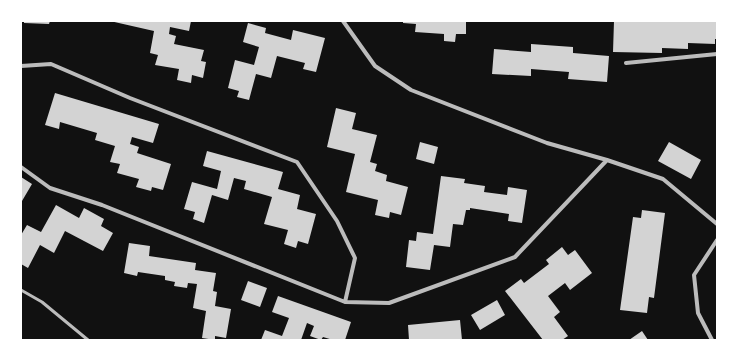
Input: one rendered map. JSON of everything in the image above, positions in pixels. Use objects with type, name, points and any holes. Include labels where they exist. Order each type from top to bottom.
[{"type":"street","points":[[343,21],[375,66],[411,90],[547,143],[607,160],[663,179],[717,224]]},
{"type":"street","points":[[626,63],[717,54]]},
{"type":"street","points":[[21,66],[52,64],[130,98],[296,162],[336,221],[354,258],[345,302]]},
{"type":"street","points":[[21,167],[50,188],[102,205],[345,302],[389,303],[515,257],[607,160]]},
{"type":"street","points":[[712,340],[698,312],[694,275],[717,240]]},
{"type":"lane","points":[[21,290],[42,302],[88,340]]},
{"type":"building","points":[[24,21],[50,21],[49,24],[24,23]]},
{"type":"building","points":[[110,21],[191,21],[189,31],[170,27],[169,34],[176,36],[174,44],[204,50],[201,61],[206,62],[203,78],[192,75],[191,83],[177,80],[179,69],[155,65],[158,55],[150,53],[154,31]]},
{"type":"building","points":[[403,21],[466,21],[466,34],[456,34],[455,42],[444,41],[444,34],[415,32],[416,24],[403,23]]},
{"type":"building","points":[[614,21],[717,21],[717,39],[715,39],[715,44],[688,43],[688,49],[662,48],[662,53],[613,52]]},
{"type":"building","points":[[248,23],[266,28],[265,33],[291,40],[293,30],[325,38],[316,72],[303,69],[305,63],[277,56],[271,78],[256,74],[249,100],[237,97],[239,91],[228,88],[235,60],[254,65],[259,47],[243,42]]},
{"type":"building","points":[[531,44],[573,47],[573,53],[609,56],[607,82],[568,79],[569,72],[531,69],[531,76],[492,74],[494,49],[531,52]]},
{"type":"building","points":[[55,93],[159,124],[153,143],[132,137],[130,144],[139,147],[137,153],[171,164],[163,190],[152,187],[151,191],[136,187],[139,179],[117,173],[120,164],[110,162],[115,146],[95,140],[97,133],[60,122],[59,129],[45,125]]},
{"type":"building","points":[[336,108],[356,113],[352,129],[377,135],[370,162],[377,164],[375,171],[387,175],[386,181],[408,187],[401,215],[390,212],[389,218],[375,215],[378,200],[346,192],[355,154],[327,147]]},
{"type":"building","points":[[420,142],[438,147],[434,164],[416,159]]},
{"type":"building","points":[[669,142],[701,160],[691,179],[658,161]]},
{"type":"building","points":[[207,151],[283,172],[278,189],[300,195],[297,209],[316,214],[308,244],[298,241],[296,248],[284,244],[288,230],[264,224],[272,197],[244,189],[246,181],[234,178],[228,200],[212,195],[204,223],[193,219],[195,212],[184,209],[192,182],[217,189],[221,171],[203,166]]},
{"type":"building","points":[[441,176],[465,179],[464,183],[485,186],[484,192],[507,195],[508,187],[527,190],[522,223],[508,221],[509,214],[470,208],[470,210],[466,210],[463,225],[453,224],[450,247],[434,245],[430,270],[406,267],[409,240],[416,241],[417,232],[433,234]]},
{"type":"building","points":[[21,177],[32,184],[22,201],[21,200]]},
{"type":"building","points":[[56,205],[79,218],[84,208],[104,219],[101,226],[113,233],[103,251],[65,231],[54,253],[40,245],[28,268],[21,264],[21,235],[27,225],[41,232]]},
{"type":"building","points":[[642,210],[665,213],[654,298],[649,297],[647,313],[620,310],[633,217],[641,218]]},
{"type":"building","points":[[129,243],[150,246],[149,256],[196,263],[195,270],[216,273],[213,291],[217,292],[215,306],[231,309],[226,338],[215,336],[215,340],[202,338],[206,311],[193,308],[197,284],[188,283],[187,288],[174,286],[175,282],[165,280],[165,276],[138,272],[137,276],[124,273]]},
{"type":"building","points":[[562,247],[568,255],[575,250],[592,273],[570,290],[565,283],[548,296],[560,312],[554,317],[568,336],[562,340],[543,340],[505,291],[521,279],[524,283],[549,264],[546,260]]},
{"type":"building","points":[[248,281],[267,288],[260,307],[241,300]]},
{"type":"building","points":[[278,296],[351,322],[345,340],[333,340],[323,337],[321,340],[310,336],[314,326],[307,323],[301,340],[261,340],[265,330],[282,336],[289,318],[272,312]]},
{"type":"building","points":[[497,300],[505,315],[480,330],[471,315]]},
{"type":"building","points":[[460,320],[462,340],[409,340],[408,325]]},
{"type":"building","points":[[642,331],[648,340],[629,340]]}]
